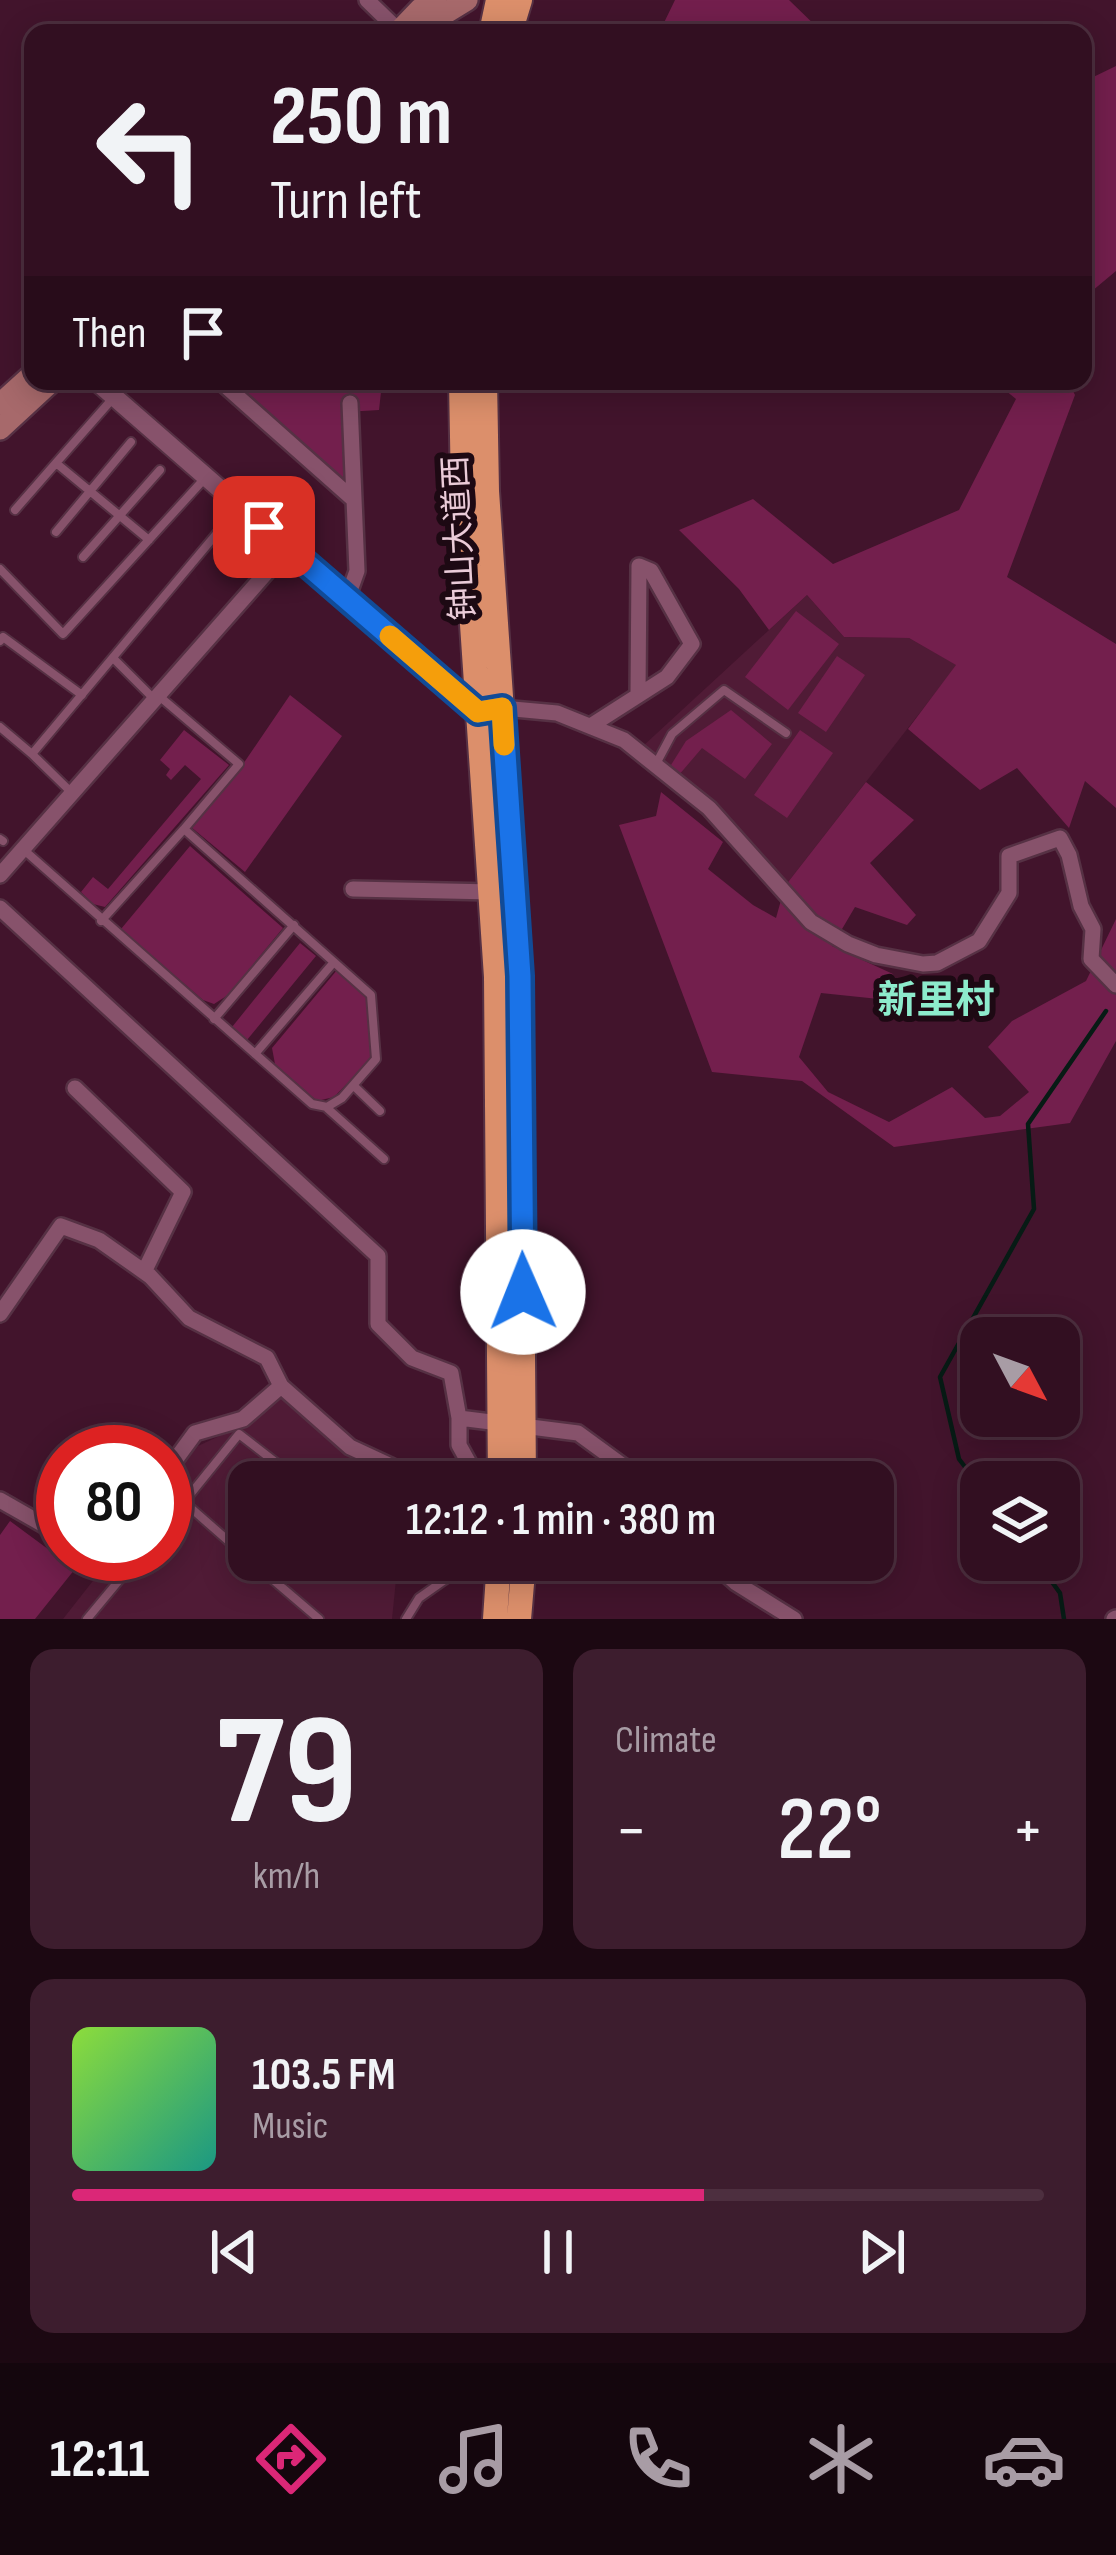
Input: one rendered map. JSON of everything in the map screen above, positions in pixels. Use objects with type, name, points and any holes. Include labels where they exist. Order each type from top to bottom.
[{"type":"highway","name":"钟山大道西","points":[[460,390],[463,492],[490,710]]},
{"type":"highway","name":"钟山大道西","points":[[485,390],[490,710],[502,892],[520,976],[511,1426],[504,1461]]},
{"type":"highway","name":"钟山大道西","points":[[511,1426],[519,1461]]},
{"type":"highway","points":[[495,1619],[507,1581]]},
{"type":"highway","points":[[513,1581],[520,1619]]},
{"type":"main road","points":[[435,24],[467,0]]},
{"type":"main road","points":[[0,404],[24,382]]},
{"type":"main road","points":[[0,429],[42,390]]},
{"type":"street","points":[[367,0],[391,24]]},
{"type":"street","points":[[106,390],[347,599],[490,710],[557,713],[624,740],[709,808],[812,922],[848,944],[923,964],[938,963],[979,941],[991,926],[1009,893],[1009,856],[1060,838],[1069,855],[1072,882],[1093,929],[1091,959],[1116,985]]},
{"type":"street","points":[[230,390],[354,500]]},
{"type":"street","points":[[347,599],[356,571],[350,403]]},
{"type":"street","points":[[0,875],[288,548]]},
{"type":"street","points":[[592,724],[667,677],[692,644],[651,571],[639,566],[638,695]]},
{"type":"street","points":[[353,889],[502,892]]},
{"type":"street","points":[[0,908],[378,1256],[378,1324],[412,1358],[451,1373],[459,1445],[468,1461]]},
{"type":"street","points":[[75,1088],[183,1192],[143,1272]]},
{"type":"street","points":[[0,1314],[62,1226],[99,1240],[143,1272],[189,1318],[267,1358],[281,1386],[350,1447],[380,1461]]},
{"type":"street","points":[[192,1438],[243,1419],[281,1386]]},
{"type":"street","points":[[459,1418],[578,1433],[616,1461]]},
{"type":"street","points":[[0,1500],[36,1521]]},
{"type":"street","points":[[734,1581],[794,1619]]},
{"type":"lane","points":[[15,511],[114,397]]},
{"type":"lane","points":[[56,532],[131,442]]},
{"type":"lane","points":[[56,463],[149,540]]},
{"type":"lane","points":[[83,557],[160,470]]},
{"type":"lane","points":[[0,569],[63,634],[206,477]]},
{"type":"lane","points":[[32,754],[240,506]]},
{"type":"lane","points":[[0,641],[4,637],[82,695]]},
{"type":"lane","points":[[101,922],[239,764],[113,658]]},
{"type":"lane","points":[[656,766],[672,734],[724,690],[786,733]]},
{"type":"lane","points":[[0,727],[72,794]]},
{"type":"lane","points":[[184,829],[371,995],[376,1059],[342,1099],[327,1107]]},
{"type":"lane","points":[[22,849],[312,1104],[327,1107],[384,1159]]},
{"type":"lane","points":[[214,1019],[294,925]]},
{"type":"lane","points":[[255,1054],[334,962]]},
{"type":"lane","points":[[354,1085],[380,1111]]},
{"type":"lane","points":[[192,1492],[239,1435],[273,1461]]},
{"type":"lane","points":[[192,1509],[228,1540]]},
{"type":"lane","points":[[87,1619],[119,1581]]},
{"type":"lane","points":[[275,1581],[320,1619]]},
{"type":"lane","points":[[279,1585],[282,1581]]},
{"type":"lane","points":[[406,1619],[418,1598],[438,1581]]},
{"type":"shaded area","points":[[675,0],[789,0],[814,24],[663,24]]},
{"type":"shaded area","points":[[1116,66],[1116,271],[1092,291],[1092,78]]},
{"type":"shaded area","points":[[240,390],[381,390],[379,410],[345,412],[348,483]]},
{"type":"shaded area","points":[[1005,390],[1072,390],[1075,395],[1007,577],[1116,644],[1116,808],[1085,781],[1069,828],[1017,768],[980,790],[908,729],[956,665],[909,638],[844,637],[807,595],[769,630],[739,589],[679,530],[753,499],[833,564],[959,510],[1016,399]]},
{"type":"shaded area","points":[[807,595],[844,637],[909,638],[957,665],[785,886],[643,746]]},
{"type":"shaded area","points":[[796,611],[839,644],[788,710],[745,677]]},
{"type":"shaded area","points":[[837,656],[865,675],[826,732],[798,713]]},
{"type":"shaded area","points":[[290,695],[342,736],[245,872],[191,827],[241,767]]},
{"type":"shaded area","points":[[731,710],[772,744],[745,779],[702,748],[678,776],[671,765],[686,741]]},
{"type":"shaded area","points":[[184,730],[229,765],[105,907],[93,904],[81,892],[93,877],[108,889],[201,779],[185,765],[171,780],[166,775],[170,769],[160,760]]},
{"type":"shaded area","points":[[800,730],[833,753],[787,818],[754,795]]},
{"type":"shaded area","points":[[866,782],[914,820],[870,863],[916,915],[907,925],[855,907],[832,946],[893,974],[898,1001],[821,993],[799,1057],[828,1092],[889,1122],[952,1087],[985,1118],[1000,1116],[1029,1092],[988,1047],[1012,1021],[1086,981],[1116,919],[1116,1041],[1070,1123],[894,1147],[802,1081],[712,1072],[619,825],[656,816],[661,792],[723,842],[708,869],[776,918],[785,886]]},
{"type":"shaded area","points":[[190,846],[283,928],[228,995],[214,1004],[203,1000],[121,929]]},
{"type":"shaded area","points":[[300,943],[316,956],[247,1040],[232,1027]]},
{"type":"shaded area","points":[[337,970],[368,998],[373,1057],[334,1097],[317,1101],[275,1064],[272,1048]]},
{"type":"shaded area","points":[[280,1393],[347,1453],[363,1461],[228,1461],[228,1581],[396,1581],[392,1619],[63,1619],[93,1581],[192,1581],[192,1454],[198,1446],[243,1425]]},
{"type":"shaded area","points":[[10,1521],[36,1540],[36,1581],[65,1581],[35,1619],[0,1619],[0,1535]]},
{"type":"waterway","points":[[961,1461],[940,1377],[1034,1209],[1028,1124],[1106,1011]]},
{"type":"waterway","points":[[1051,1581],[1060,1593],[1064,1619]]},
{"type":"slow traffic","points":[[390,636],[478,712],[502,708],[504,745]]},
{"type":"district","name":"新里村","points":[[936,999]]},
{"type":"route","points":[[264,527],[478,712],[502,708],[520,976],[523,1292]]}]
